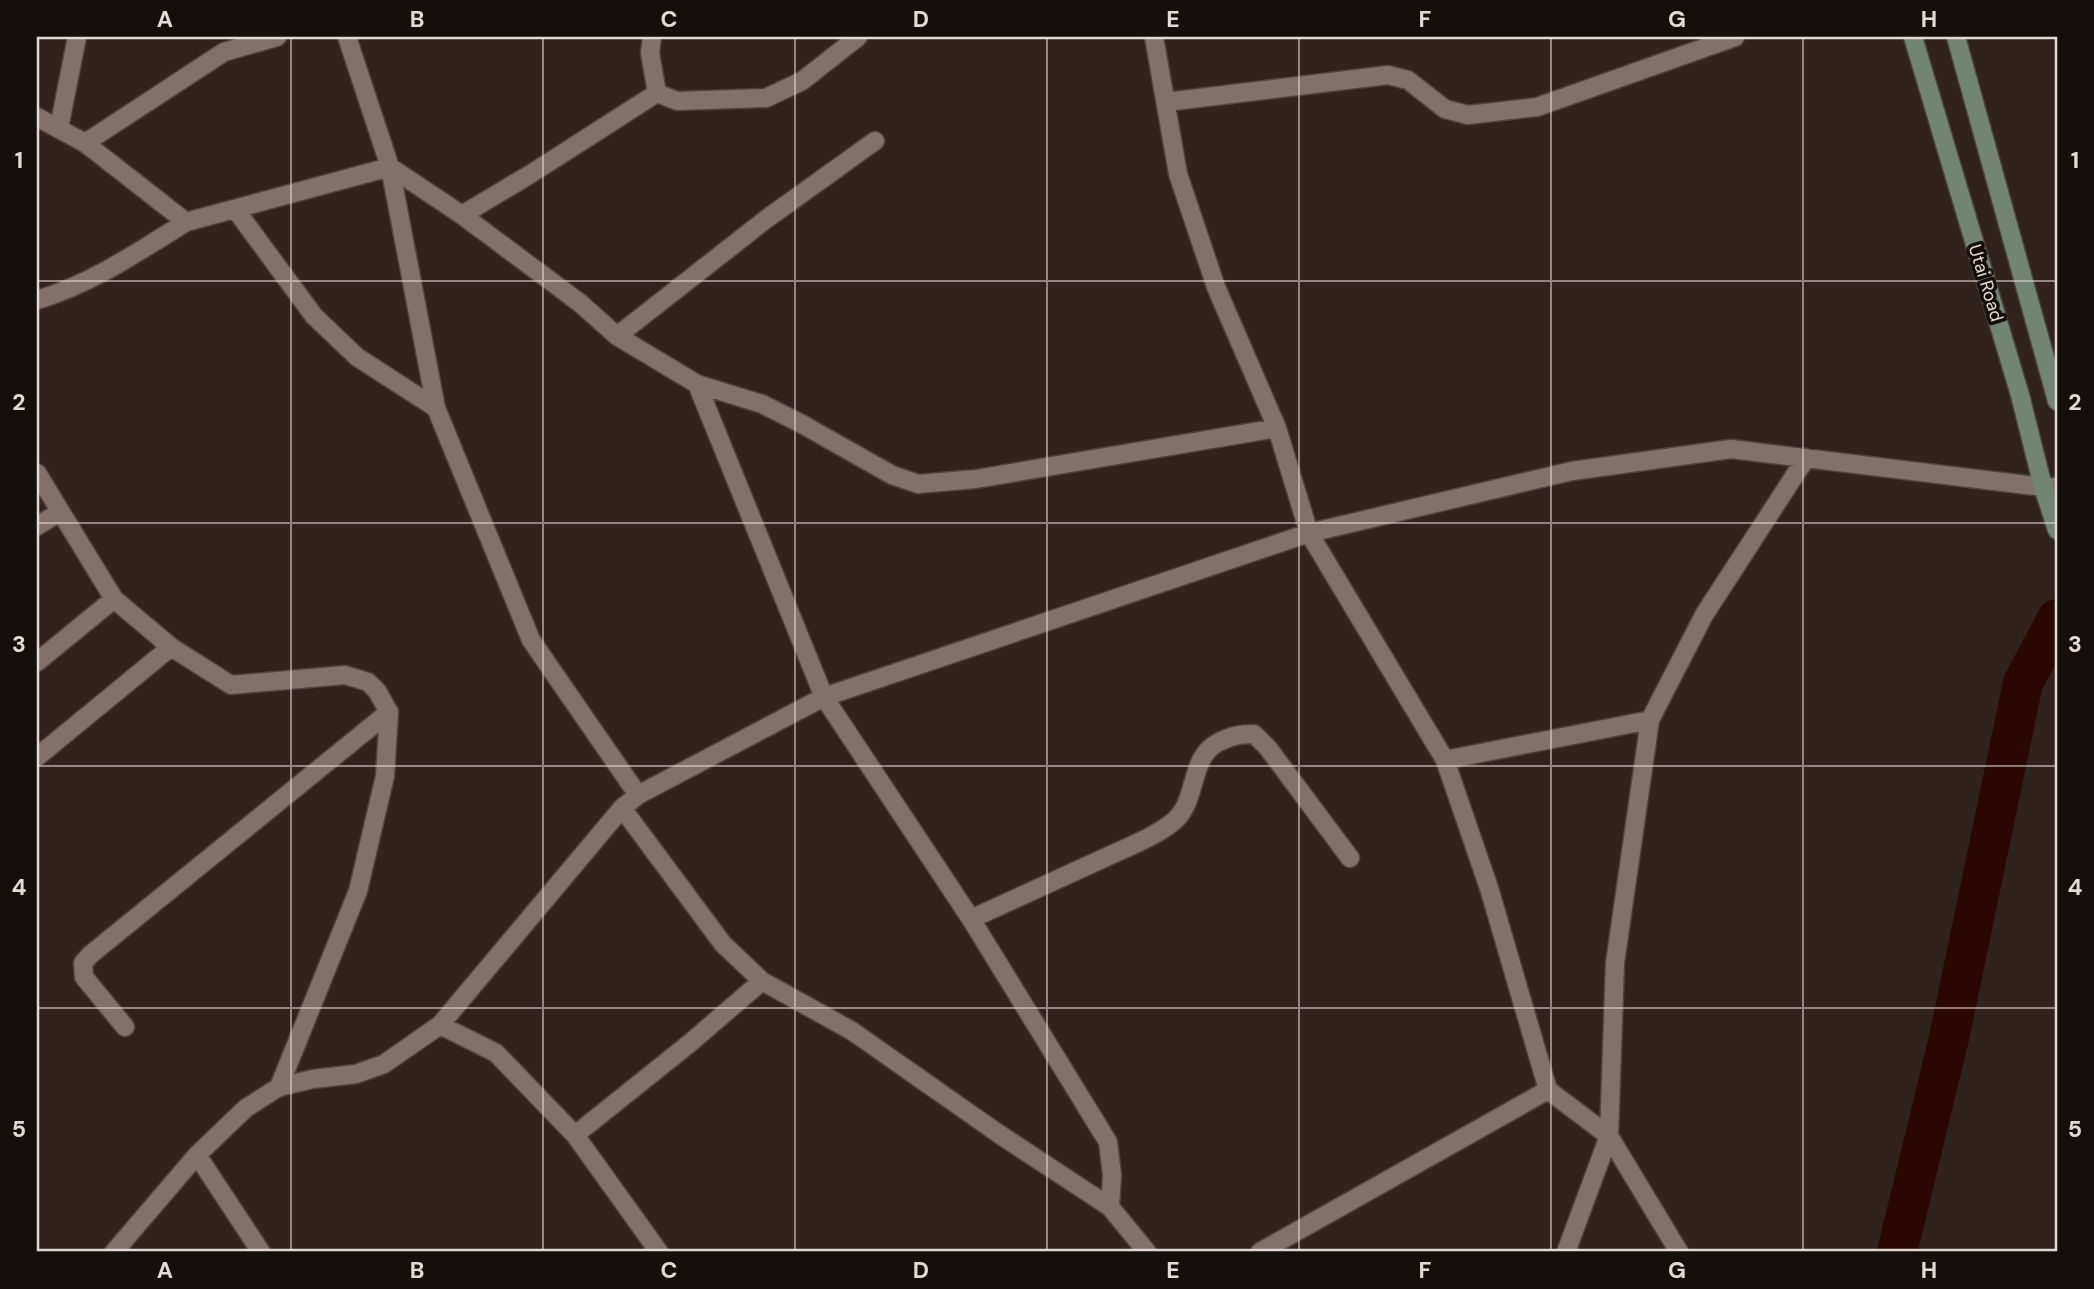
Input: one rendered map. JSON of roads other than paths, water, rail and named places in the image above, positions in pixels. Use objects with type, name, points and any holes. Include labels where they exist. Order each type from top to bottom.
[{"type":"main road","name":"Utai Road","points":[[1913,37],[2050,487],[2057,530]]},
{"type":"main road","name":"Utai Road","points":[[1956,37],[2057,401]]},
{"type":"street","points":[[59,128],[78,37]]},
{"type":"street","points":[[85,143],[224,52],[277,37]]},
{"type":"street","points":[[347,37],[390,167],[436,408],[531,640],[638,795]]},
{"type":"street","points":[[652,37],[650,53],[657,93]]},
{"type":"street","points":[[657,93],[677,101],[766,98],[802,81],[858,37]]},
{"type":"street","points":[[1154,37],[1178,174],[1216,287],[1276,428],[1309,533],[1445,760],[1489,888],[1548,1090],[1609,1136],[1679,1252]]},
{"type":"street","points":[[1166,102],[1388,75],[1408,80],[1445,109],[1468,115],[1537,107],[1735,37]]},
{"type":"street","points":[[462,215],[657,93]]},
{"type":"street","points":[[37,118],[85,143],[186,222]]},
{"type":"street","points":[[617,336],[765,220],[875,141]]},
{"type":"street","points":[[37,300],[58,294],[116,265],[186,222],[390,167],[462,215],[580,303],[617,336],[697,384],[762,404],[892,475],[918,484],[975,479],[1276,428]]},
{"type":"street","points":[[235,209],[314,316],[357,357],[436,408]]},
{"type":"street","points":[[697,384],[824,697],[971,919],[1108,1142],[1112,1175],[1110,1207]]},
{"type":"street","points":[[114,1252],[197,1155],[246,1108],[279,1087],[313,1079],[356,1074],[384,1064],[440,1025],[622,808],[638,795],[824,697],[1309,533],[1572,471],[1731,449],[2050,487]]},
{"type":"street","points":[[1566,1252],[1609,1136],[1615,963],[1650,720],[1704,615],[1806,458]]},
{"type":"street","points":[[37,473],[114,599],[171,647],[231,685],[345,675],[368,682],[377,691],[389,712],[385,776],[358,891],[279,1087]]},
{"type":"street","points":[[37,527],[60,512]]},
{"type":"street","points":[[37,662],[114,599]]},
{"type":"street","points":[[37,757],[171,647]]},
{"type":"street","points":[[125,1027],[84,976],[83,963],[389,712]]},
{"type":"street","points":[[1445,760],[1650,720]]},
{"type":"street","points":[[971,919],[1108,856],[1175,821],[1188,803],[1200,760],[1207,748],[1236,733],[1254,734],[1268,748],[1350,858]]},
{"type":"street","points":[[622,808],[723,944],[762,981],[852,1031],[999,1134],[1110,1207],[1147,1252]]},
{"type":"street","points":[[575,1135],[762,981]]},
{"type":"street","points":[[440,1025],[496,1053],[575,1135],[659,1252]]},
{"type":"street","points":[[1260,1252],[1548,1090]]},
{"type":"street","points":[[197,1155],[261,1252]]},
{"type":"waterway","points":[[1897,1252],[1949,1038],[2023,683],[2057,619]]}]
